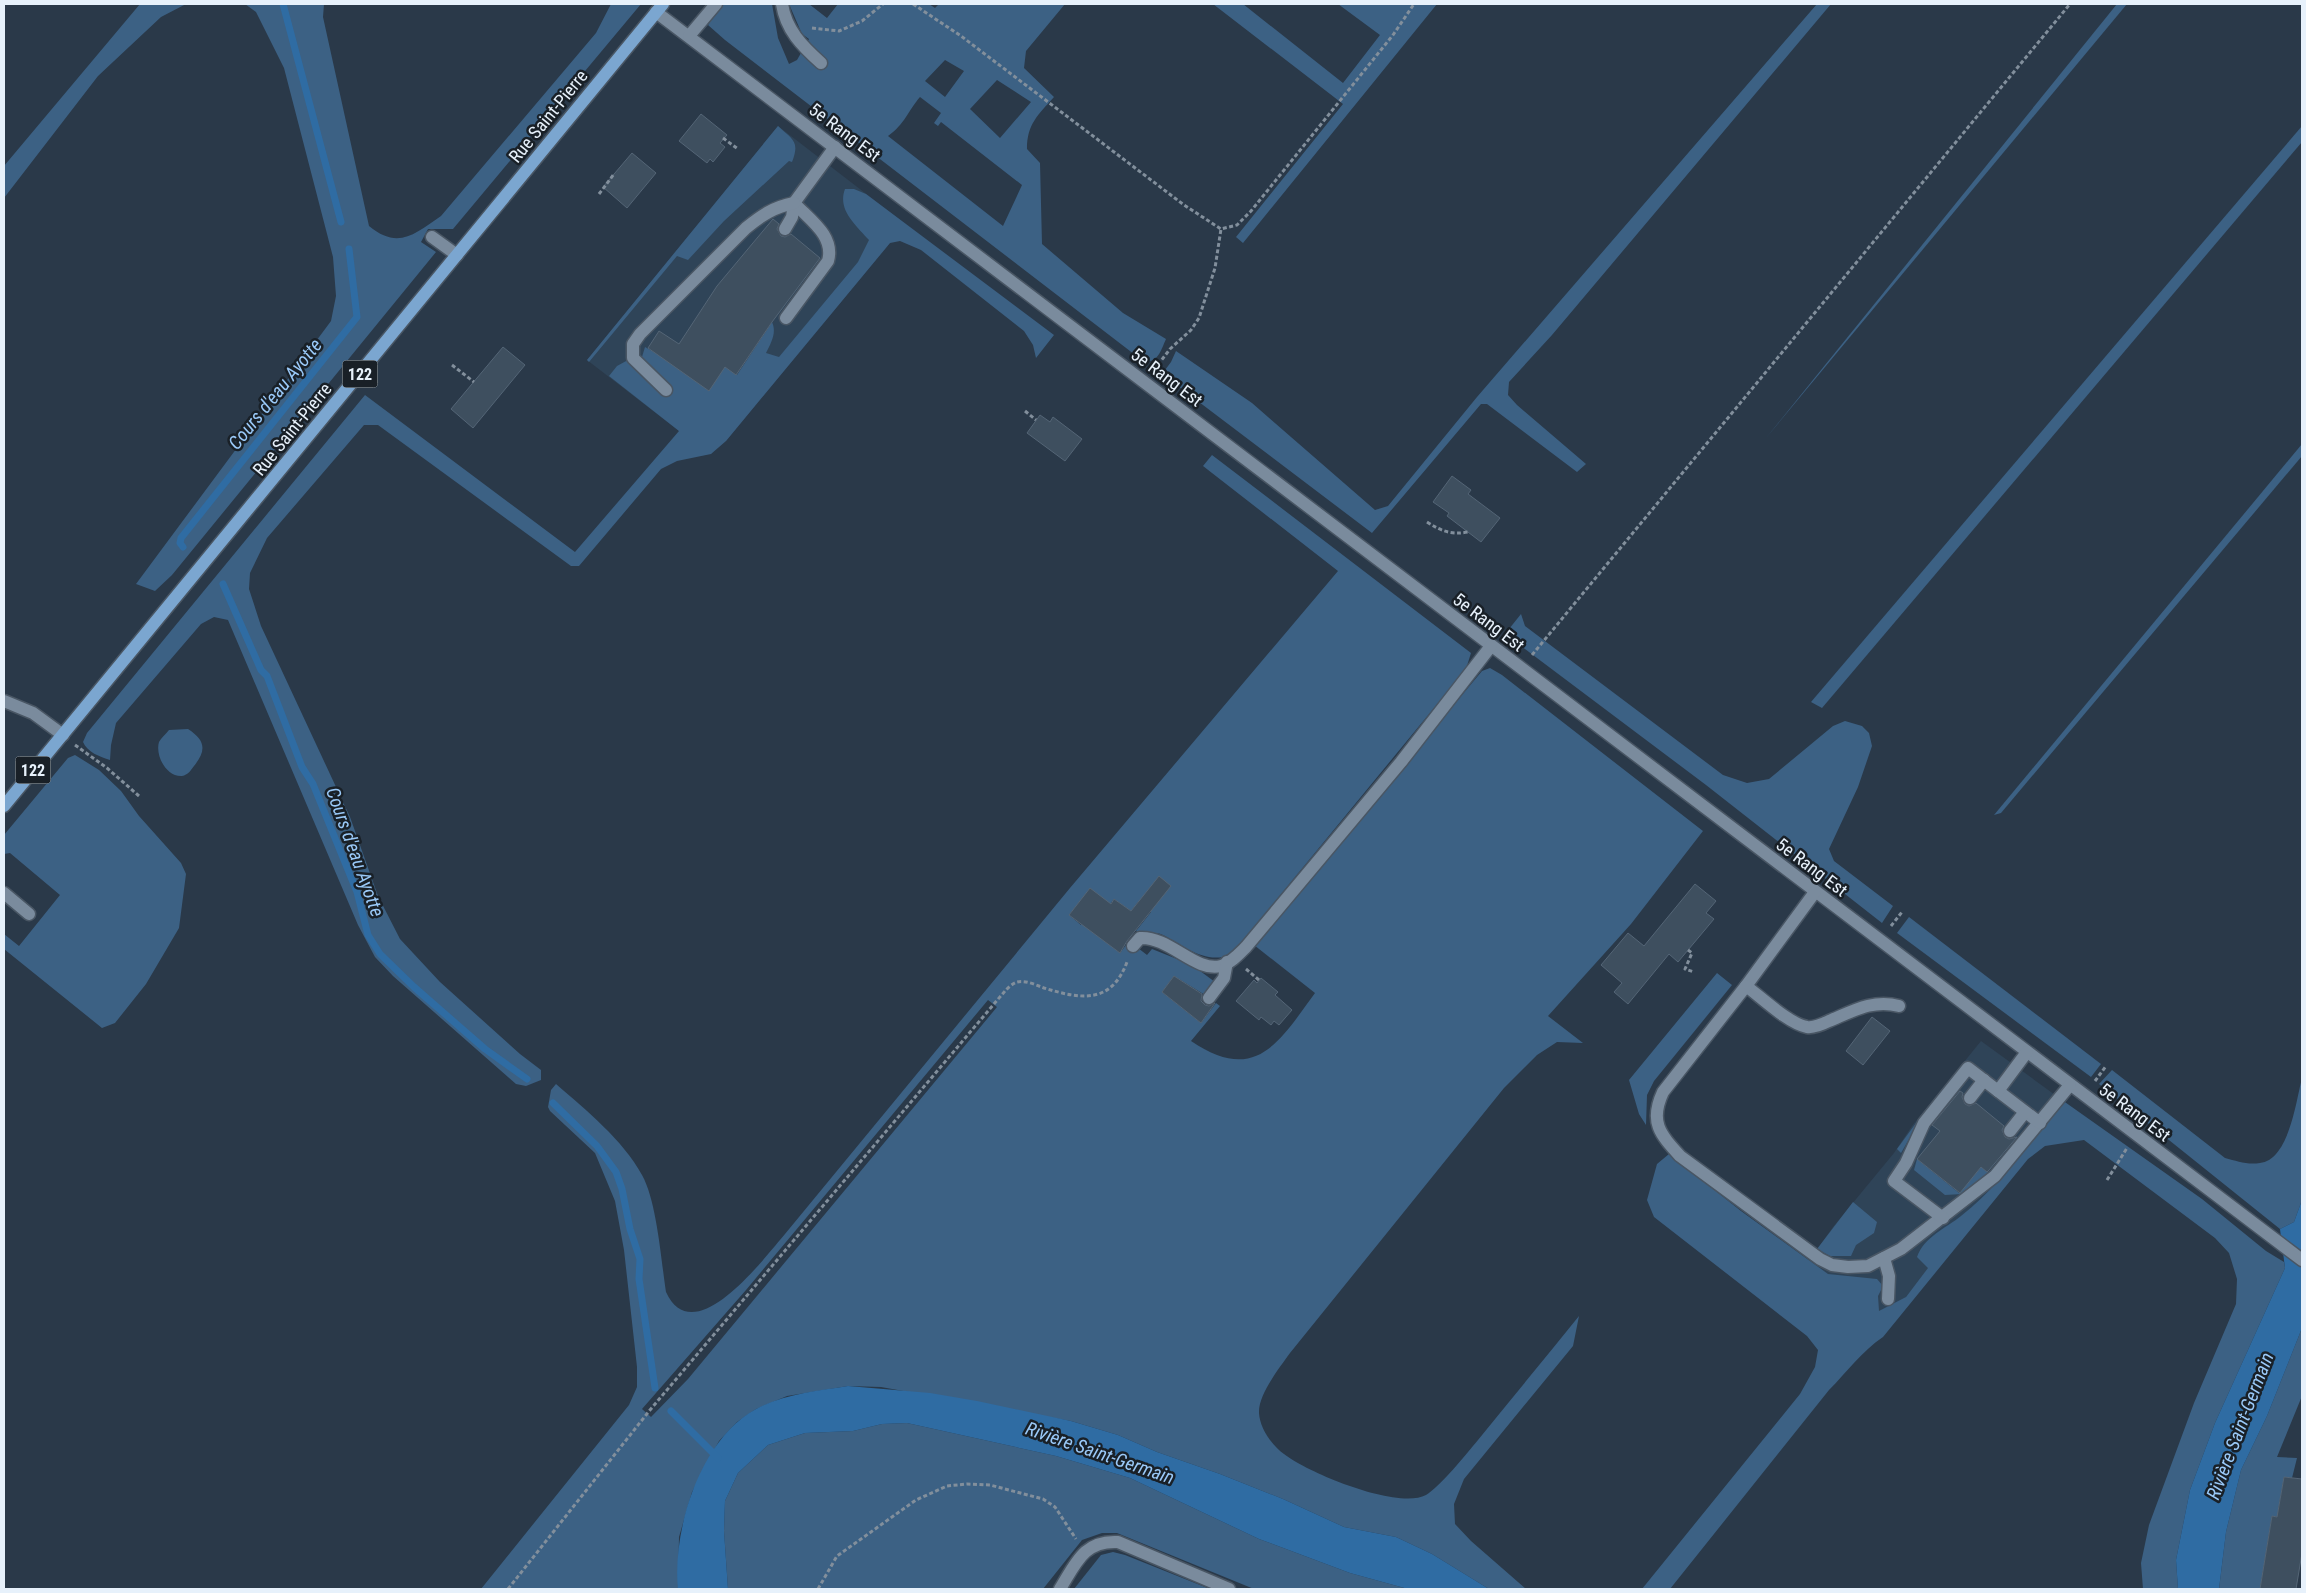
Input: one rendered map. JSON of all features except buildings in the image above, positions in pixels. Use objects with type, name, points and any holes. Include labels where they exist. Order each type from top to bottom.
[{"type":"main road","name":"Rue Saint-Pierre","points":[[4,806],[659,8]]},
{"type":"street","points":[[689,36],[716,4]]},
{"type":"street","points":[[782,4],[790,31],[806,50],[821,63]]},
{"type":"street","name":"5e Rang Est","points":[[659,8],[689,36],[2302,1260]]},
{"type":"street","points":[[785,229],[792,217],[794,203],[835,147]]},
{"type":"street","points":[[786,318],[828,262],[830,254],[826,236],[794,203]]},
{"type":"street","points":[[666,390],[633,358],[633,344],[640,334],[746,228],[765,213],[778,206],[794,203]]},
{"type":"street","points":[[432,236],[457,255]]},
{"type":"street","points":[[1132,946],[1140,938],[1148,937],[1167,943],[1210,966],[1221,966],[1246,947],[1401,762],[1491,646]]},
{"type":"street","points":[[4,701],[33,713],[63,734]]},
{"type":"street","points":[[1816,892],[1746,986],[1663,1092],[1659,1102],[1657,1118],[1661,1135],[1680,1156],[1820,1259],[1832,1265],[1848,1267],[1868,1266],[1901,1249],[1995,1176],[2070,1085]]},
{"type":"street","points":[[4,893],[29,914]]},
{"type":"street","points":[[1209,998],[1224,978],[1228,962]]},
{"type":"street","points":[[1746,986],[1794,1022],[1808,1027],[1818,1026],[1871,1004],[1886,1002],[1899,1006]]},
{"type":"street","points":[[1998,1091],[2027,1052]]},
{"type":"street","points":[[1943,1218],[1894,1181],[1906,1163],[1924,1123],[1968,1068],[2040,1123]]},
{"type":"street","points":[[1970,1098],[1984,1080]]},
{"type":"street","points":[[2010,1131],[2025,1112]]},
{"type":"street","points":[[1884,1258],[1889,1276],[1888,1299]]},
{"type":"street","points":[[1060,1589],[1085,1552],[1093,1544],[1104,1541],[1118,1542],[1229,1589]]},
{"type":"path","points":[[790,31],[805,27],[839,31],[862,21],[882,4]]},
{"type":"path","points":[[913,4],[961,36],[1184,204],[1222,230]]},
{"type":"path","points":[[1222,230],[1237,225],[1251,211],[1393,35],[1414,4]]},
{"type":"path","points":[[1522,669],[2070,4]]},
{"type":"path","points":[[723,138],[738,149]]},
{"type":"path","points":[[599,194],[614,174]]},
{"type":"path","points":[[1143,381],[1175,344],[1191,330],[1199,318],[1215,268],[1222,230]]},
{"type":"path","points":[[452,365],[474,382]]},
{"type":"path","points":[[1025,412],[1036,420]]},
{"type":"path","points":[[1427,522],[1445,532],[1457,534],[1468,532]]},
{"type":"path","points":[[63,734],[139,796]]},
{"type":"path","points":[[508,1589],[645,1417],[1004,991],[1016,982],[1027,982],[1064,994],[1095,996],[1109,989],[1123,973],[1132,946]]},
{"type":"path","points":[[1688,950],[1692,953],[1685,969],[1694,972]]},
{"type":"path","points":[[2107,1180],[2135,1135]]},
{"type":"path","points":[[818,1589],[837,1556],[916,1500],[947,1486],[967,1484],[990,1485],[1043,1499],[1055,1507],[1085,1552]]},
{"type":"shaded area","points":[[140,4],[186,4],[161,17],[98,76],[4,198],[4,166]]},
{"type":"shaded area","points":[[245,4],[324,4],[323,17],[369,226],[379,233],[398,238],[406,237],[423,229],[441,216],[596,33],[611,4],[641,4],[453,229],[428,229],[421,242],[436,252],[172,575],[155,591],[136,584],[331,321],[336,296],[333,257],[284,68],[256,12]]},
{"type":"shaded area","points":[[722,4],[772,4],[778,38],[789,64],[797,60],[809,39],[802,34],[789,4],[809,4],[827,18],[838,4],[929,4],[935,8],[939,4],[1065,4],[1026,51],[1024,68],[1054,97],[1034,120],[1029,133],[1027,149],[1040,163],[1042,244],[1123,313],[1166,339],[1156,358],[1143,361],[708,25]],"holes":[[[945,60],[964,71],[945,97],[925,81]],[[997,80],[1031,102],[1000,138],[970,109]],[[920,97],[941,113],[934,123],[938,126],[941,122],[1022,185],[1003,226],[888,136],[902,122]]]},
{"type":"shaded area","points":[[1213,4],[1243,4],[1343,83],[1380,35],[1338,4],[1437,4],[1243,243],[1236,237],[1343,104]]},
{"type":"shaded area","points":[[1817,4],[1831,4],[1552,335],[1509,382],[1508,395],[1517,405],[1586,464],[1577,472],[1487,404],[1481,404],[1372,533],[1162,374],[1176,351],[1252,403],[1375,510],[1388,506],[1477,397]]},
{"type":"shaded area","points":[[2117,4],[2127,4],[1766,438]]},
{"type":"shaded area","points":[[778,126],[904,223],[890,243],[726,441],[679,431],[587,360]]},
{"type":"shaded area","points":[[778,126],[794,141],[795,149],[792,162],[789,161],[724,221],[688,260],[677,256],[589,362],[587,360]]},
{"type":"shaded area","points":[[2302,126],[2302,142],[1822,708],[1811,702]]},
{"type":"shaded area","points":[[845,189],[854,189],[866,194],[1054,335],[1036,358],[1033,345],[1024,331],[921,250],[900,241],[890,243],[726,441],[711,454],[677,461],[661,469],[579,566],[571,566],[378,425],[364,425],[267,538],[250,573],[249,589],[261,626],[350,817],[378,896],[400,939],[440,982],[520,1054],[541,1070],[541,1080],[526,1086],[516,1084],[393,976],[375,957],[358,925],[228,620],[214,617],[201,624],[116,723],[110,760],[98,756],[85,746],[83,742],[87,733],[365,395],[575,552],[679,431],[609,376],[617,366],[628,360],[667,397],[671,391],[646,366],[642,357],[645,347],[668,360],[725,367],[737,375],[772,322],[774,334],[766,353],[779,357],[858,262],[869,240],[849,217],[843,197]]},
{"type":"shaded area","points":[[2302,444],[2302,456],[2001,813],[1994,815]]},
{"type":"shaded area","points":[[1212,455],[1471,653],[1466,669],[1231,955],[1221,957],[1204,956],[1163,935],[1136,931],[1151,912],[1138,902],[1131,911],[1114,899],[1090,930],[1120,953],[1129,941],[1147,955],[1152,949],[1192,965],[1215,982],[1205,995],[1174,976],[1162,992],[1201,1023],[1216,1003],[1220,1006],[1191,1041],[1214,1054],[1233,1059],[1249,1058],[1264,1052],[1290,1027],[1315,993],[1254,945],[1482,671],[1490,668],[1502,675],[1703,831],[1631,924],[1548,1016],[1583,1043],[1557,1042],[1537,1055],[1504,1088],[1290,1353],[1270,1382],[1260,1406],[1260,1419],[1271,1441],[1284,1454],[1312,1471],[1375,1494],[1395,1498],[1413,1498],[1426,1495],[1460,1461],[1579,1316],[1573,1346],[1464,1479],[1454,1504],[1455,1524],[1471,1541],[1526,1589],[1489,1589],[1432,1554],[1396,1537],[1344,1527],[1283,1499],[1157,1452],[1118,1435],[1071,1421],[881,1387],[848,1386],[787,1396],[756,1409],[737,1422],[719,1441],[692,1492],[679,1537],[678,1589],[481,1589],[629,1405],[637,1387],[637,1367],[624,1250],[615,1201],[595,1153],[550,1111],[548,1107],[551,1090],[556,1084],[591,1115],[625,1150],[642,1175],[655,1215],[666,1292],[678,1308],[693,1312],[710,1307],[728,1295],[746,1279],[1070,888],[1338,571],[1203,466]],"holes":[[[1090,889],[1102,898],[1081,925],[1069,915]],[[988,1000],[997,1007],[688,1379],[651,1417],[642,1409],[746,1290]]]},
{"type":"shaded area","points":[[1521,614],[1525,626],[1723,775],[1747,783],[1769,779],[1833,726],[1845,721],[1862,726],[1869,733],[1872,746],[1858,787],[1829,849],[1834,861],[1893,906],[1882,923],[1706,785],[1505,634]]},
{"type":"shaded area","points":[[188,729],[201,741],[201,755],[186,775],[176,775],[167,769],[160,759],[159,742],[169,730]]},
{"type":"shaded area","points":[[75,755],[99,770],[121,791],[139,816],[181,863],[186,874],[179,928],[146,984],[115,1023],[102,1028],[4,949],[4,934],[19,946],[60,895],[10,853],[4,854],[4,835],[68,758]]},
{"type":"shaded area","points":[[1909,917],[2101,1064],[2091,1077],[1897,933]]},
{"type":"shaded area","points":[[1717,973],[1732,985],[1654,1081],[1647,1095],[1646,1125],[1639,1114],[1629,1080]]},
{"type":"shaded area","points":[[1981,1041],[2062,1100],[1906,1297],[1871,1335],[1798,1276],[1833,1227],[1894,1153],[1912,1126]]},
{"type":"shaded area","points":[[2112,1070],[2225,1158],[2251,1163],[2260,1163],[2270,1159],[2278,1152],[2290,1128],[2302,1078],[2302,1200],[2294,1222],[2280,1229],[2099,1084]]},
{"type":"shaded area","points":[[2062,1100],[2202,1199],[2266,1251],[2284,1262],[2285,1268],[2215,1423],[2190,1490],[2176,1560],[2178,1589],[2143,1589],[2141,1563],[2149,1525],[2194,1403],[2236,1304],[2237,1279],[2229,1253],[2215,1238],[2084,1140],[2045,1146],[2028,1159],[1883,1337],[1861,1355],[1829,1390],[1670,1589],[1642,1589],[1800,1394],[1815,1367],[1818,1350],[1807,1336],[1654,1217],[1647,1200],[1657,1164],[1669,1154],[1741,1211],[1828,1274],[1877,1279],[1883,1286],[1878,1296],[1879,1311],[1906,1297],[1928,1268],[1917,1257],[1920,1250],[1930,1238],[1976,1204],[2015,1161]]},
{"type":"shaded area","points":[[1927,1108],[1901,1153],[1897,1149]]},
{"type":"shaded area","points":[[1917,1159],[1959,1193],[1981,1167],[1990,1174],[1962,1194],[1945,1195],[1914,1170]]},
{"type":"shaded area","points":[[1853,1202],[1877,1222],[1874,1233],[1856,1245],[1851,1256],[1830,1256],[1817,1249]]},
{"type":"shaded area","points":[[2302,1328],[2302,1396],[2277,1457],[2297,1458],[2292,1478],[2284,1477],[2278,1511],[2302,1515],[2302,1521],[2272,1516],[2260,1589],[2219,1589],[2226,1532],[2241,1470],[2267,1416]]},
{"type":"shaded area","points":[[907,1423],[1056,1456],[1130,1478],[1259,1539],[1350,1573],[1408,1589],[1254,1589],[1117,1533],[1102,1533],[1082,1540],[1043,1589],[728,1589],[724,1531],[725,1501],[738,1473],[768,1445],[805,1433],[853,1431],[882,1424]]},
{"type":"shaded area","points":[[1113,1552],[1210,1589],[1074,1589],[1101,1555]]},
{"type":"water","name":"Rivière Saint-Germain","points":[[2302,1200],[2302,1328],[2267,1416],[2241,1470],[2226,1532],[2219,1589],[2178,1589],[2176,1560],[2190,1490],[2215,1423],[2285,1268],[2280,1229],[2294,1222]]},
{"type":"water","name":"Rivière Saint-Germain","points":[[848,1386],[930,1393],[977,1401],[1071,1421],[1118,1435],[1157,1452],[1283,1499],[1344,1527],[1396,1537],[1432,1554],[1489,1589],[1408,1589],[1350,1573],[1259,1539],[1130,1478],[1056,1456],[907,1423],[882,1424],[853,1431],[805,1433],[768,1445],[738,1473],[725,1501],[724,1531],[728,1589],[678,1589],[677,1566],[685,1514],[705,1464],[719,1441],[736,1423],[767,1404],[801,1394]]},
{"type":"waterway","name":"Cours d'eau Ayotte","points":[[283,4],[341,222]]},
{"type":"waterway","name":"Cours d'eau Ayotte","points":[[183,547],[180,543],[181,538],[357,317],[349,249]]},
{"type":"waterway","name":"Cours d'eau Ayotte","points":[[223,584],[261,670],[267,676],[302,767],[313,784],[357,892],[368,935],[380,954],[414,987],[485,1049],[527,1079]]},
{"type":"waterway","name":"Cours d'eau Ayotte","points":[[553,1103],[597,1146],[616,1172],[622,1189],[630,1229],[640,1259],[639,1279],[655,1388]]},
{"type":"waterway","name":"Cours d'eau Ayotte","points":[[671,1411],[718,1458]]}]
